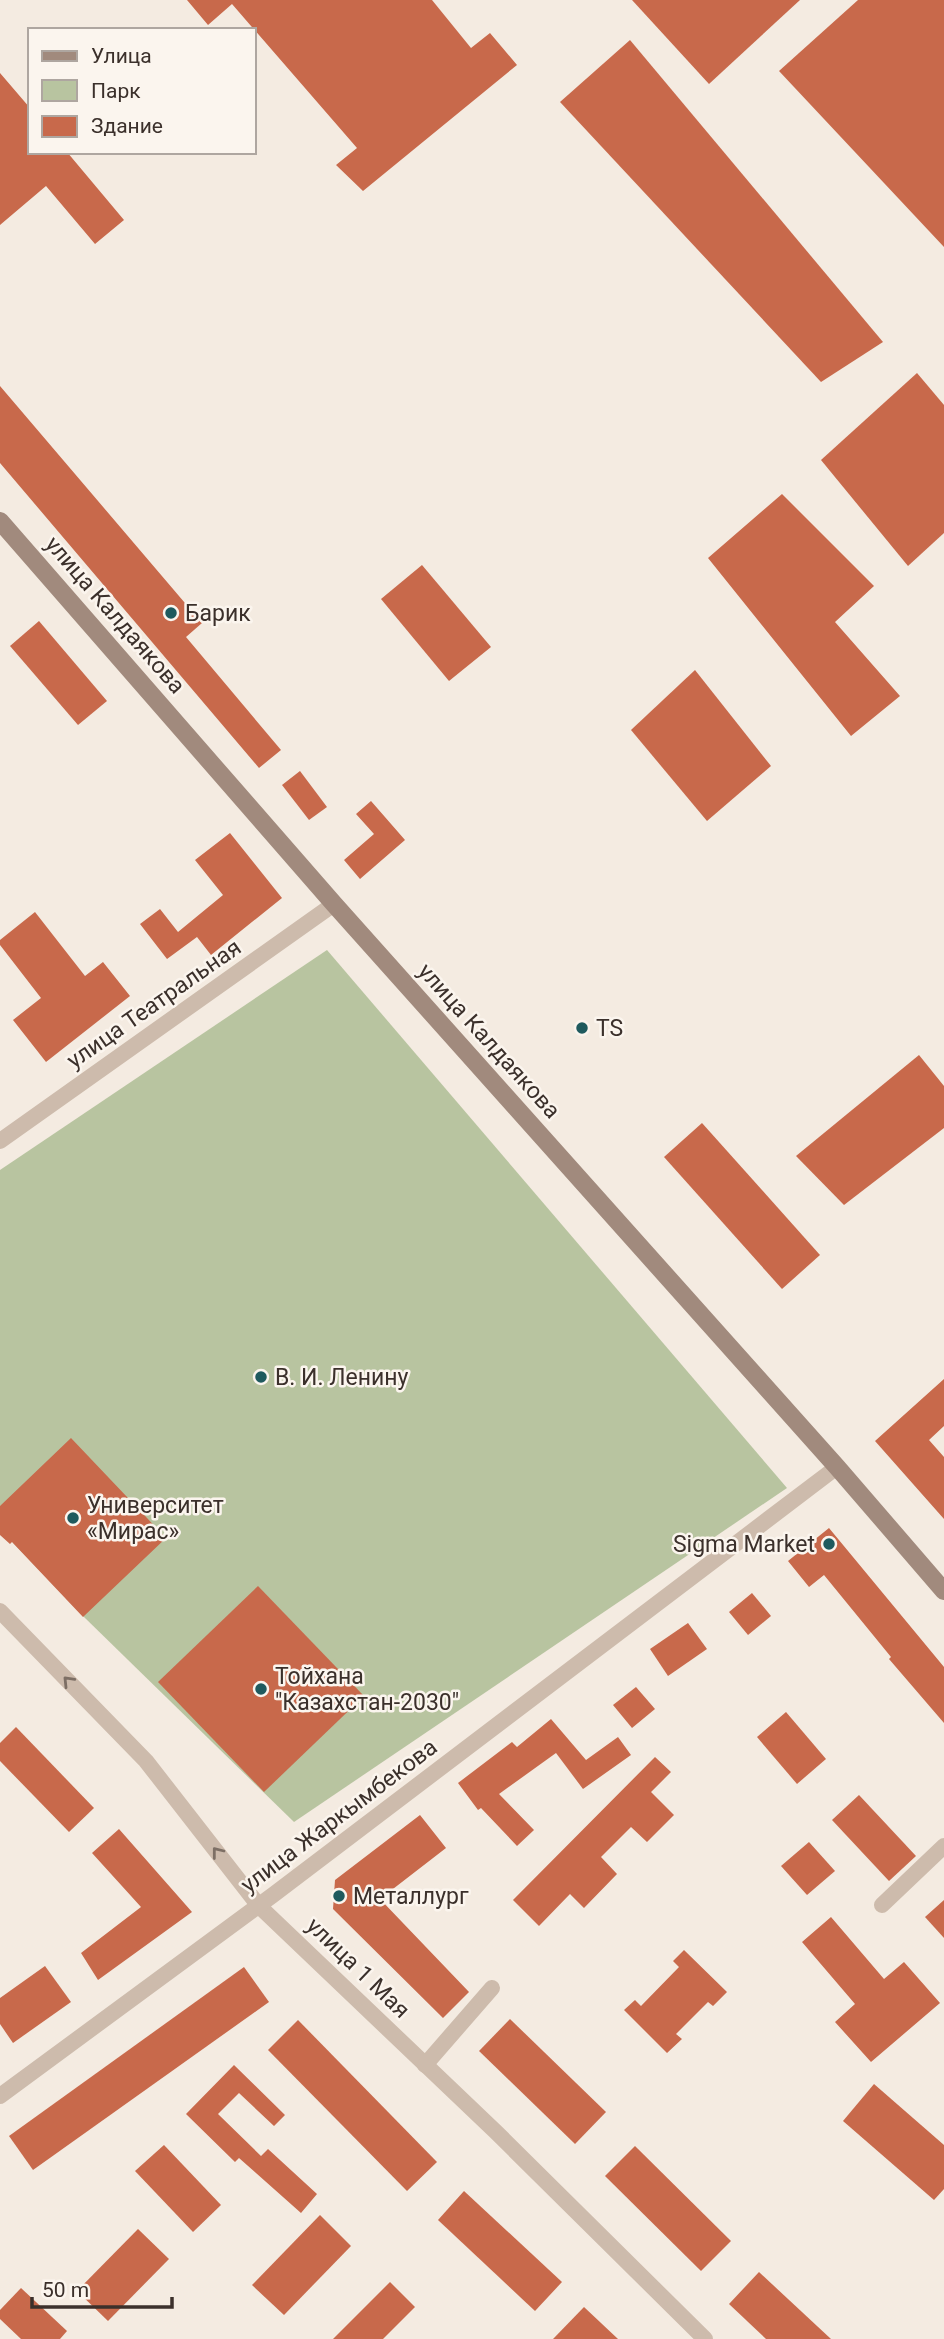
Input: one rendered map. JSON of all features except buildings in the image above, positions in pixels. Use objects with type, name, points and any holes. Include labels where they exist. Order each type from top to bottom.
[{"type":"street","name":"улица Калдаякова","points":[[0,521],[334,904],[837,1467],[944,1591]]},
{"type":"street","name":"улица Театральная","points":[[0,1141],[334,904]]},
{"type":"street","name":"улица Жаркымбекова","points":[[0,2096],[259,1906],[837,1467]]},
{"type":"street","name":"улица 1 Мая","points":[[0,1611],[146,1761],[259,1906],[705,2339]]},
{"type":"street","points":[[882,1905],[944,1846]]},
{"type":"street","points":[[425,2065],[492,1988]]},
{"type":"green space","points":[[327,950],[787,1488],[294,1822],[84,1617],[0,1529],[0,1170]]},
{"type":"place","name":"Барик","points":[[171,613]]},
{"type":"place","name":"TS","points":[[582,1028]]},
{"type":"place","name":"В. И. Ленину","points":[[261,1377]]},
{"type":"place","name":"Университет «Мирас»","points":[[73,1518]]},
{"type":"place","name":"Sigma Market","points":[[829,1544]]},
{"type":"place","name":"Тойхана \"Казахстан-2030\"","points":[[261,1689]]},
{"type":"place","name":"Металлург","points":[[339,1896]]}]
